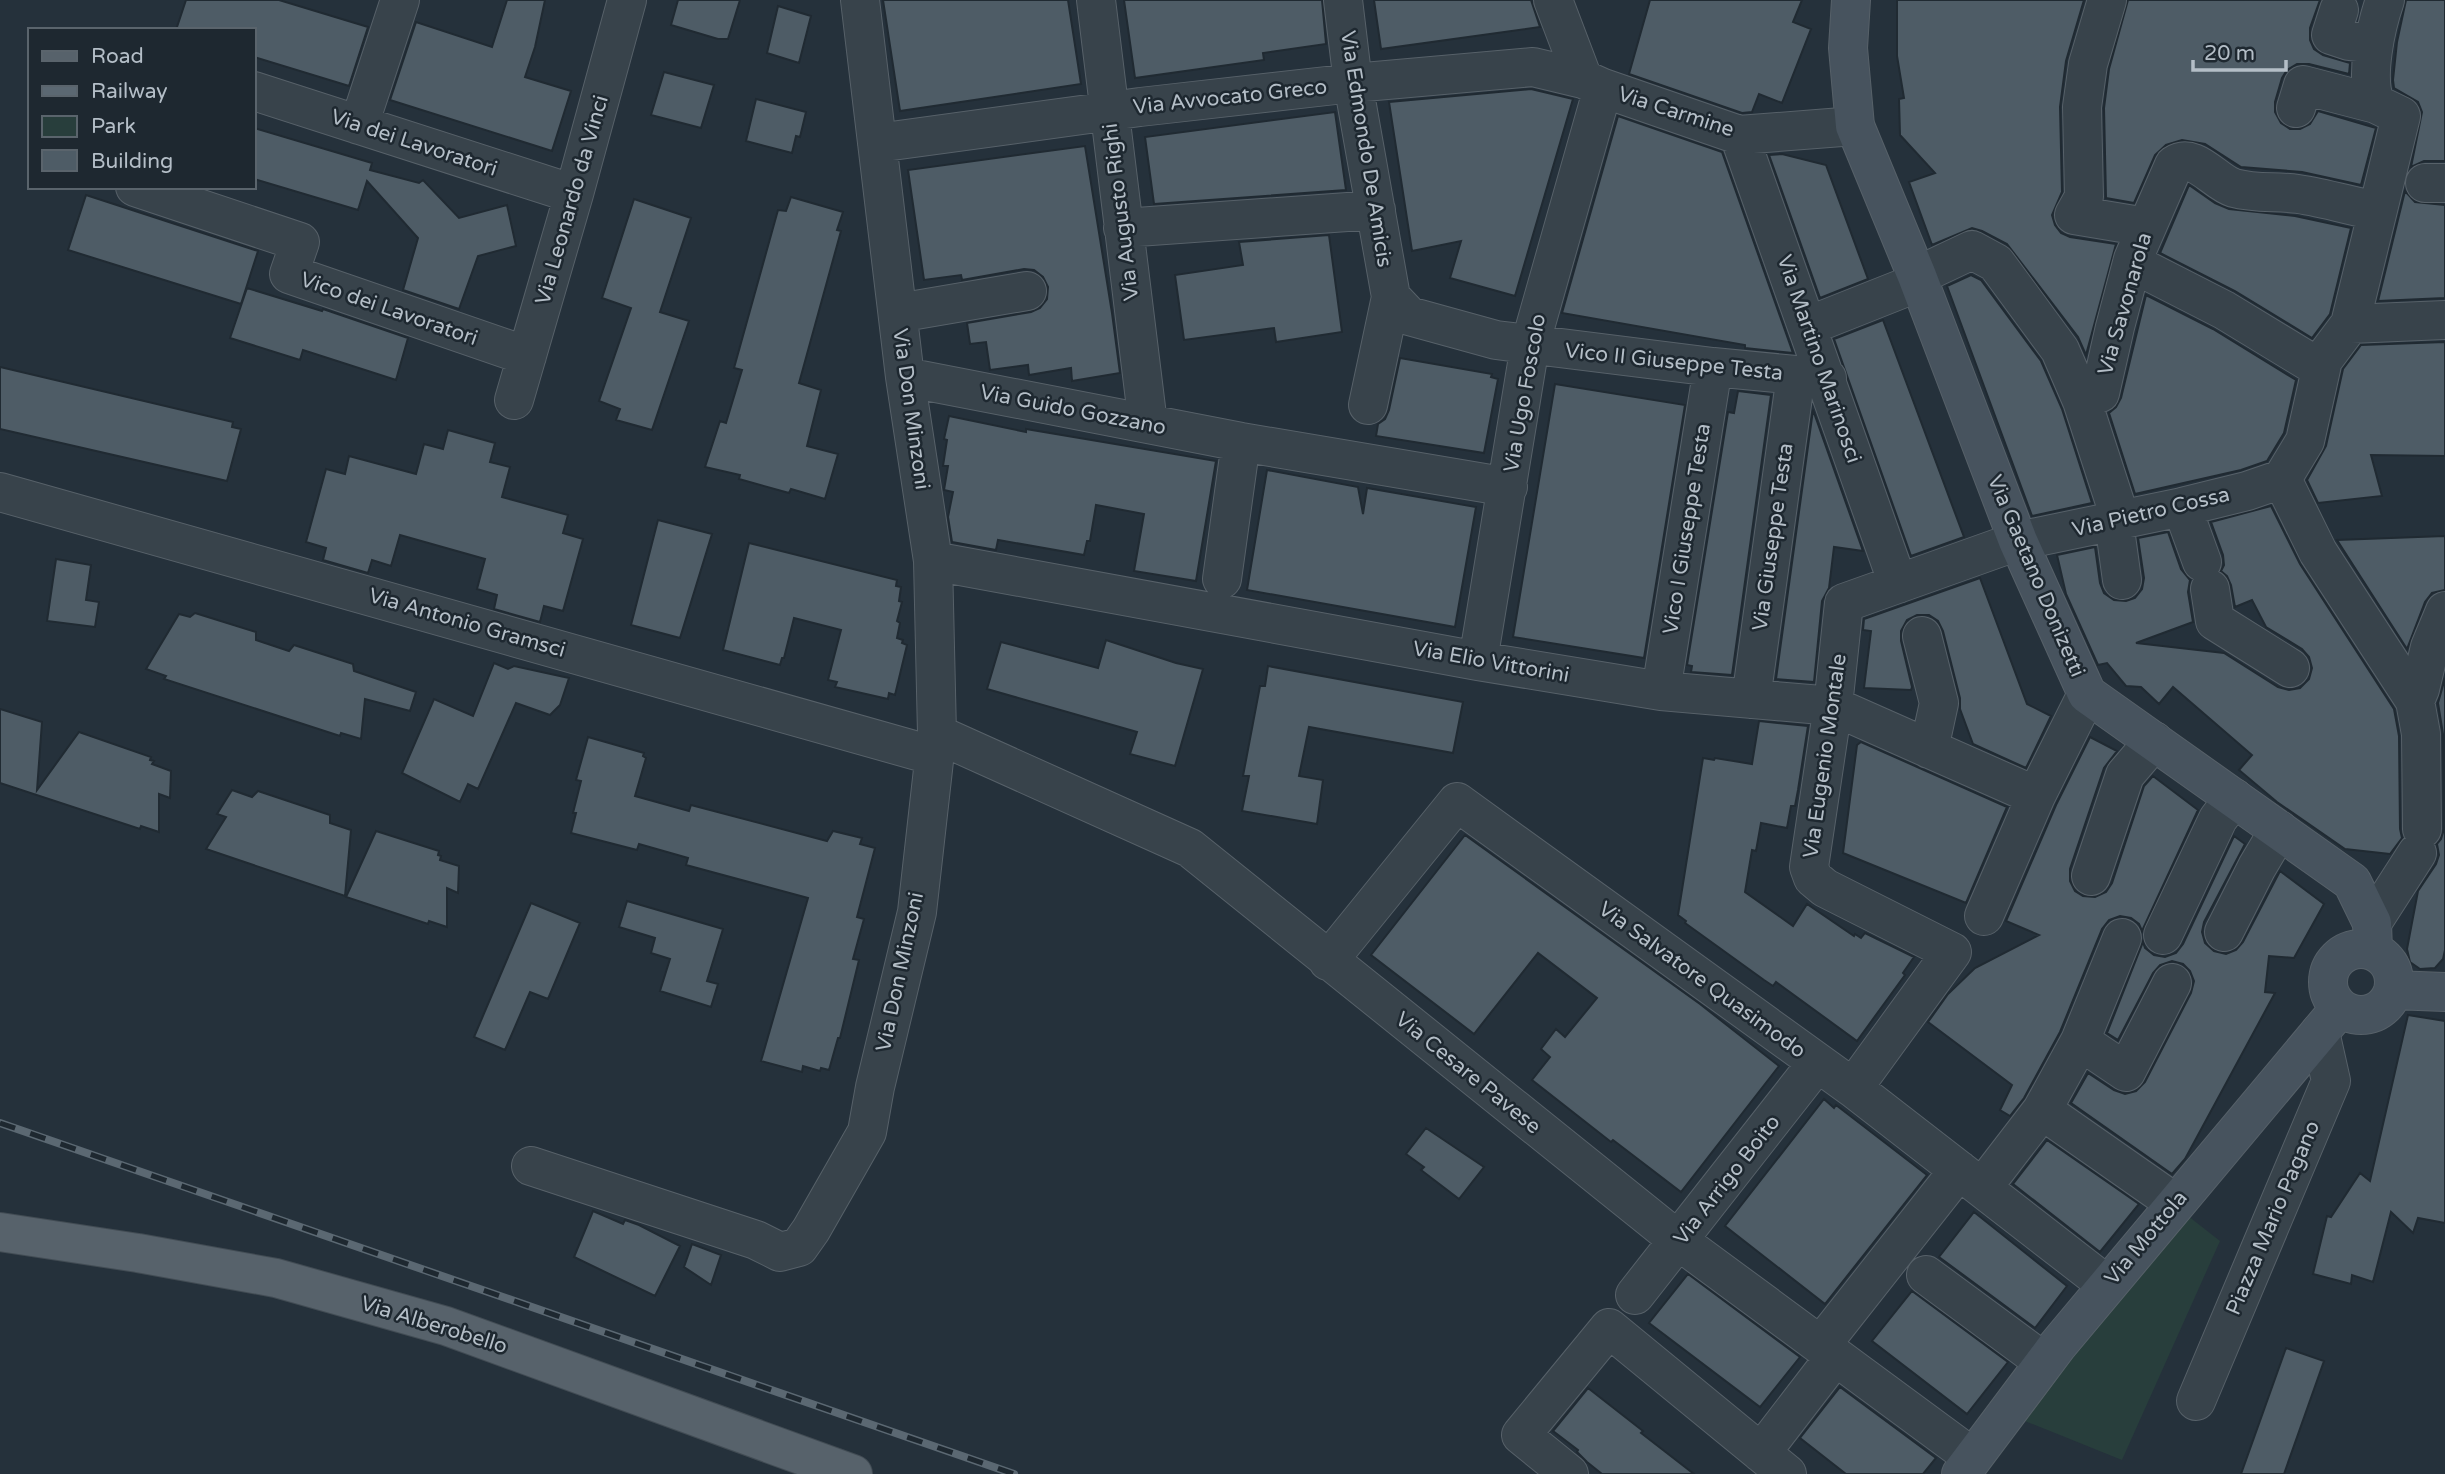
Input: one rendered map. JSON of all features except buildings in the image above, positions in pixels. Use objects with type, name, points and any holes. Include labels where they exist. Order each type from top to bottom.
[{"type":"main road","name":"Via Alberobello","points":[[0,1232],[276,1278],[446,1326],[853,1474]]},
{"type":"street","points":[[359,125],[400,0]]},
{"type":"street","name":"Via Leonardo da Vinci","points":[[514,400],[627,0]]},
{"type":"street","name":"Via Don Minzoni","points":[[531,1166],[756,1240],[780,1252],[799,1247],[867,1132],[874,1087],[917,912],[936,745],[933,561],[905,377],[860,0]]},
{"type":"street","name":"Via Augusto Righi","points":[[1096,0],[1147,425]]},
{"type":"street","name":"Via Edmondo De Amicis","points":[[1343,0],[1353,83],[1391,297]]},
{"type":"street","points":[[1553,0],[1593,83]]},
{"type":"street","name":"Via Gaetano Donizetti","points":[[1851,0],[1848,48],[1855,126],[1918,279],[2018,541],[2087,694],[2352,882],[2373,937],[2393,971],[2393,990]]},
{"type":"street","points":[[2107,0],[2088,64],[2082,107],[2084,197],[2074,215],[2146,227]]},
{"type":"street","points":[[2376,104],[2371,93],[2375,29],[2385,0]]},
{"type":"street","points":[[2339,10],[2331,35],[2349,41],[2374,44]]},
{"type":"street","name":"Via Avvocato Greco","points":[[877,144],[1110,110],[1353,83],[1533,67],[1593,83]]},
{"type":"street","name":"Via Carmine","points":[[1593,83],[1739,135],[1855,126]]},
{"type":"street","name":"Via Ugo Foscolo","points":[[1478,661],[1530,345],[1593,83]]},
{"type":"street","points":[[2296,108],[2303,85],[2376,104],[2401,116],[2406,187],[2350,324],[2323,359],[2305,441],[2282,479],[2318,552],[2415,701],[2421,734],[2427,826],[2373,937],[2343,954],[2331,967],[2328,984],[2330,1020],[2368,1014],[2384,1006],[2393,990],[2445,992]]},
{"type":"street","name":"Via dei Lavoratori","points":[[256,92],[574,194]]},
{"type":"street","name":"Via Martino Marinosci","points":[[1739,135],[1808,326],[1811,377],[1898,584]]},
{"type":"street","name":"Via Savonarola","points":[[2082,401],[2100,393],[2132,263],[2174,164],[2180,160],[2190,160],[2227,185],[2252,193],[2298,194],[2406,187]]},
{"type":"street","name":"Vico dei Lavoratori","points":[[141,189],[300,242],[289,274],[527,356]]},
{"type":"street","points":[[1123,228],[1376,210]]},
{"type":"street","points":[[1808,326],[1918,279],[1972,250],[1996,263],[2060,350],[2082,401],[2117,521],[2122,580]]},
{"type":"street","points":[[2132,263],[2224,310],[2321,369]]},
{"type":"street","name":"Via Don Minzoni","points":[[898,313],[1027,291]]},
{"type":"street","points":[[1367,405],[1391,297]]},
{"type":"street","name":"Vico II Giuseppe Testa","points":[[1391,297],[1409,316],[1496,340],[1811,377]]},
{"type":"street","points":[[2350,324],[2445,320]]},
{"type":"street","name":"Vico I Giuseppe Testa","points":[[1661,691],[1713,367]]},
{"type":"street","name":"Via Guido Gozzano","points":[[905,377],[1147,425],[1508,487]]},
{"type":"street","name":"Via Giuseppe Testa","points":[[1751,699],[1811,377]]},
{"type":"street","points":[[1222,579],[1241,442]]},
{"type":"street","name":"Via Pietro Cossa","points":[[1844,603],[2018,541],[2182,507],[2247,491],[2282,479]]},
{"type":"street","name":"Via Antonio Gramsci","points":[[0,492],[936,745]]},
{"type":"street","points":[[2182,507],[2206,575],[2215,621],[2290,668]]},
{"type":"street","name":"Via Elio Vittorini","points":[[933,561],[1478,661],[1661,691],[1833,706],[2036,796]]},
{"type":"street","name":"Via Eugenio Montale","points":[[1844,603],[1833,706],[1809,867],[1813,877],[1825,888],[1952,952],[1853,1088]]},
{"type":"street","points":[[2415,701],[2430,647],[2445,611]]},
{"type":"street","points":[[1922,636],[1939,704],[1929,749]]},
{"type":"street","points":[[1984,916],[2036,796],[2087,694]]},
{"type":"street","points":[[2091,876],[2125,775],[2154,741]]},
{"type":"street","name":"Via Cesare Pavese","points":[[936,745],[1190,848],[1823,1358],[1967,1465]]},
{"type":"street","points":[[2163,935],[2218,819],[2234,798]]},
{"type":"street","name":"Via Salvatore Quasimodo","points":[[1328,961],[1457,802],[1853,1088],[2107,1285]]},
{"type":"street","points":[[2224,932],[2257,867],[2280,830]]},
{"type":"street","points":[[1569,1474],[1521,1435],[1609,1328],[1774,1463],[1823,1358],[1970,1179],[2042,1110],[2080,1041],[2122,938]]},
{"type":"street","points":[[2080,1041],[2126,1072],[2172,983]]},
{"type":"street","name":"Via Mottola","points":[[1967,1465],[2107,1285],[2330,1020]]},
{"type":"street","name":"Piazza Mario Pagano","points":[[2196,1401],[2331,1081],[2330,1020]]},
{"type":"street","name":"Via Arrigo Boito","points":[[1635,1295],[1817,1063]]},
{"type":"street","points":[[2042,1110],[2175,1203]]},
{"type":"street","points":[[1926,1275],[2044,1363]]},
{"type":"green space","points":[[2183,1212],[2220,1241],[2122,1460],[2020,1419]]},
{"type":"railway","points":[[0,1123],[1014,1474]]}]
